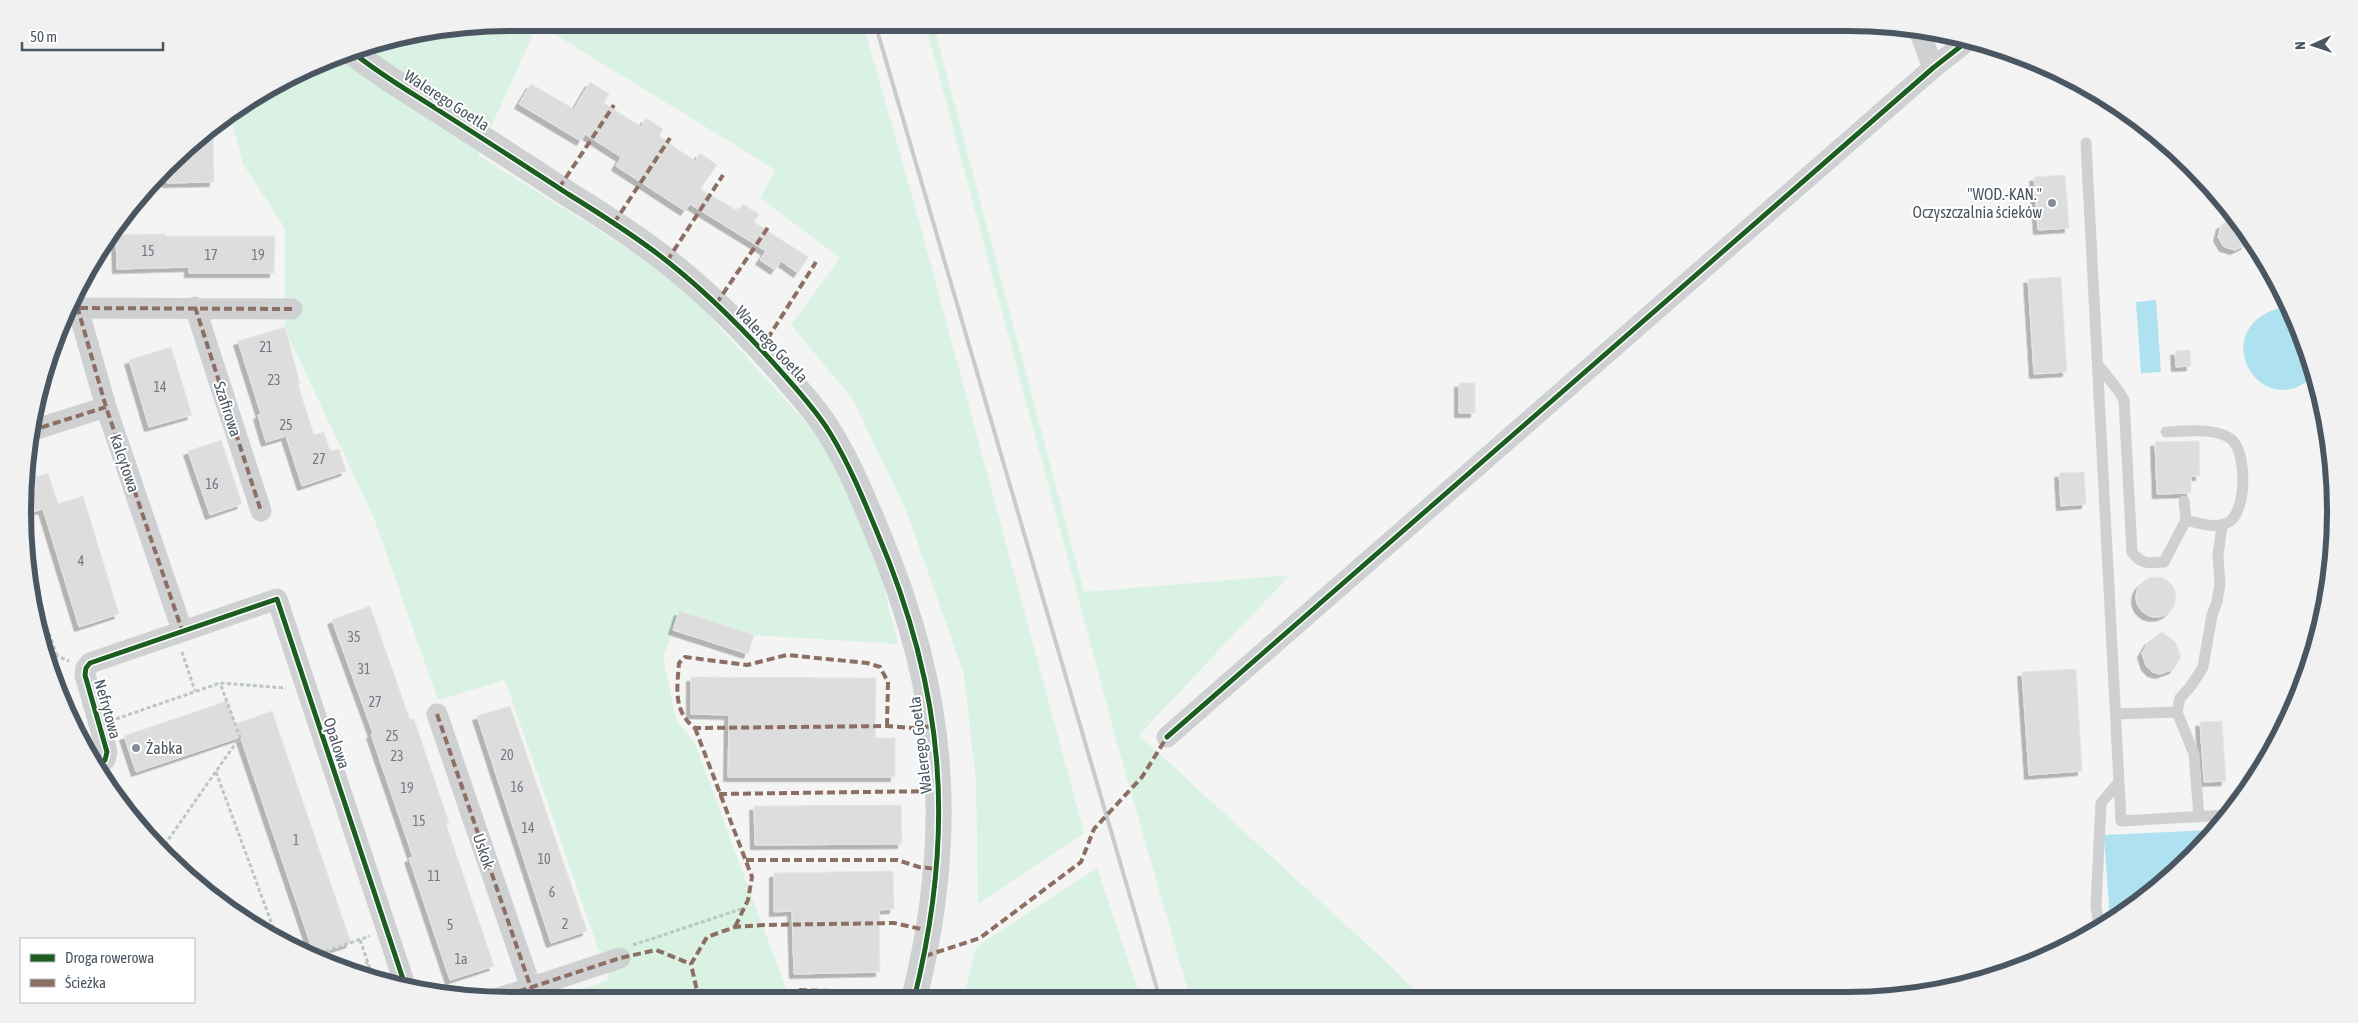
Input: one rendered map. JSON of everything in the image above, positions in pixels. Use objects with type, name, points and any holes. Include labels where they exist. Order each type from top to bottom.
[{"type":"street","points":[[1922,37],[1933,68]]},
{"type":"street","points":[[1167,737],[1933,68],[1962,46]]},
{"type":"street","name":"Walerego Goetla","points":[[359,56],[614,224],[666,261],[716,304],[761,349],[799,391],[830,432],[859,488],[908,612],[934,726],[939,790],[938,869],[930,931],[916,992]]},
{"type":"street","points":[[79,304],[292,309]]},
{"type":"street","name":"Szafirowa","points":[[195,307],[261,511]]},
{"type":"street","name":"Kalcytowa","points":[[76,310],[179,631]]},
{"type":"street","points":[[38,428],[106,406]]},
{"type":"street","name":"Opalowa","points":[[179,631],[276,599],[403,979]]},
{"type":"street","name":"Nefrytowa","points":[[102,762],[105,760],[107,752],[86,682],[86,668],[97,659],[179,631]]},
{"type":"street","name":"Uskok","points":[[437,714],[531,988]]},
{"type":"street","points":[[518,992],[620,958]]},
{"type":"lane","points":[[2086,143],[2121,821],[2218,816]]},
{"type":"lane","points":[[2098,365],[2124,400],[2132,552],[2138,560],[2145,563],[2164,562],[2186,520],[2184,501]]},
{"type":"lane","points":[[2166,432],[2192,430],[2212,432],[2226,436],[2237,447],[2243,489],[2236,516],[2229,523],[2222,525],[2186,520]]},
{"type":"lane","points":[[2199,817],[2194,754],[2177,712],[2180,698],[2191,686],[2203,667],[2212,615],[2217,602],[2220,584],[2218,556],[2222,525]]},
{"type":"lane","points":[[2116,714],[2177,712]]},
{"type":"lane","points":[[2098,920],[2096,906],[2101,803],[2119,782]]},
{"type":"path","points":[[42,612],[57,656]]},
{"type":"path","points":[[179,631],[196,691]]},
{"type":"path","points":[[54,654],[86,668]]},
{"type":"path","points":[[165,844],[240,737],[220,683]]},
{"type":"path","points":[[99,724],[220,683],[306,689]]},
{"type":"path","points":[[216,772],[273,928]]},
{"type":"path","points":[[620,958],[632,945],[744,908]]},
{"type":"path","points":[[322,953],[387,930]]},
{"type":"path","points":[[360,940],[370,970]]},
{"type":"path","points":[[364,968],[367,961]]},
{"type":"green space","points":[[535,31],[478,155],[675,278],[824,443],[878,565],[898,644],[673,630],[663,657],[676,719],[696,746],[787,992],[583,992],[582,989],[609,980],[505,680],[438,700],[374,518],[285,329],[285,228],[243,164],[232,121],[299,81],[357,57],[418,40],[480,32]]},
{"type":"green space","points":[[549,31],[865,31],[922,232],[1084,833],[978,904],[976,779],[964,674],[906,510],[852,398],[791,325],[840,258],[760,198],[776,170]]},
{"type":"green space","points":[[927,31],[935,31],[1084,592],[1290,575],[1139,735],[1396,971],[1416,992],[1188,992],[1117,743]]},
{"type":"green space","points":[[1097,868],[1139,992],[965,992],[976,947]]},
{"type":"water","points":[[2156,300],[2161,372],[2141,373],[2136,302]]},
{"type":"water","points":[[2281,308],[2301,357],[2308,380],[2295,388],[2276,389],[2260,382],[2249,368],[2244,352],[2246,334],[2258,319]]},
{"type":"water","points":[[2206,830],[2163,873],[2139,893],[2110,913],[2104,835]]},
{"type":"building","points":[[590,82],[609,94],[604,103],[641,127],[646,118],[663,129],[659,136],[695,161],[700,153],[717,165],[700,189],[738,211],[743,204],[759,214],[754,222],[808,257],[798,273],[781,261],[775,270],[760,260],[766,251],[690,204],[685,211],[616,166],[621,157],[585,134],[581,141],[519,104],[531,84],[574,109]]},
{"type":"building","points":[[213,135],[214,182],[167,183],[167,177],[172,172]]},
{"type":"building","name":"\"WOD.-KAN.\" Oczyszczalnia ścieków","points":[[2065,175],[2069,228],[2038,230],[2034,177]]},
{"type":"building","points":[[2229,221],[2245,245],[2235,250],[2224,247],[2218,237],[2221,225]]},
{"type":"building","points":[[119,235],[275,236],[274,273],[189,273],[189,267],[117,269],[116,239]]},
{"type":"building","points":[[2061,277],[2067,372],[2034,374],[2028,279]]},
{"type":"building","points":[[285,327],[300,384],[298,385],[314,435],[324,432],[330,451],[339,449],[346,471],[302,486],[286,436],[266,442],[258,415],[261,414],[238,341]]},
{"type":"building","points":[[171,347],[192,415],[149,427],[129,360]]},
{"type":"building","points":[[2190,350],[2191,366],[2176,367],[2175,351]]},
{"type":"building","points":[[1459,383],[1475,383],[1475,413],[1459,413]]},
{"type":"building","points":[[221,440],[242,504],[210,515],[188,451]]},
{"type":"building","points":[[2199,441],[2200,476],[2191,476],[2191,493],[2157,494],[2155,442]]},
{"type":"building","points":[[2084,472],[2086,504],[2061,506],[2059,473]]},
{"type":"building","points":[[48,473],[58,504],[83,496],[119,614],[79,627],[43,509],[31,513],[32,478]]},
{"type":"building","points":[[2156,577],[2170,583],[2176,597],[2170,611],[2156,617],[2142,611],[2136,597],[2142,583]]},
{"type":"building","points":[[370,606],[410,720],[414,719],[449,823],[446,824],[494,966],[450,980],[409,858],[413,857],[371,734],[373,733],[332,620]]},
{"type":"building","points":[[679,611],[754,635],[748,654],[673,630]]},
{"type":"building","points":[[2162,632],[2175,642],[2181,656],[2174,669],[2160,674],[2152,672],[2146,666],[2142,653],[2149,641]]},
{"type":"building","points":[[2076,669],[2082,771],[2029,775],[2022,672]]},
{"type":"building","points":[[691,677],[876,678],[875,738],[895,738],[895,777],[728,777],[729,715],[691,714]]},
{"type":"building","points":[[227,701],[240,737],[136,772],[124,736]]},
{"type":"building","points":[[510,706],[587,931],[551,943],[477,716]]},
{"type":"building","points":[[272,711],[351,943],[329,950],[331,956],[312,948],[236,724]]},
{"type":"building","points":[[2222,721],[2226,781],[2204,782],[2200,722]]},
{"type":"building","points":[[901,805],[902,844],[755,845],[754,806]]},
{"type":"building","points":[[893,871],[894,909],[879,910],[880,972],[794,974],[792,911],[774,912],[774,873]]},
{"type":"railway","points":[[877,31],[1158,992]]},
{"type":"marked path","points":[[559,188],[614,105]]},
{"type":"marked path","points":[[614,223],[670,138]]},
{"type":"marked path","points":[[667,261],[723,175]]},
{"type":"marked path","points":[[716,304],[769,226]]},
{"type":"marked path","points":[[761,349],[816,262]]},
{"type":"marked path","points":[[77,307],[106,407],[182,630]]},
{"type":"marked path","points":[[195,307],[261,511]]},
{"type":"marked path","points":[[77,308],[292,309]]},
{"type":"marked path","points":[[38,428],[106,407]]},
{"type":"marked path","points":[[887,726],[888,682],[880,667],[867,663],[787,655],[747,665],[685,657],[679,663],[678,699],[683,715],[695,728],[887,726],[911,728],[934,726]]},
{"type":"marked path","points":[[437,714],[531,988]]},
{"type":"marked path","points":[[695,728],[752,877],[748,900],[735,927]]},
{"type":"marked path","points":[[925,956],[980,938],[1081,862],[1094,829],[1142,777],[1167,737]]},
{"type":"marked path","points":[[719,794],[939,791]]},
{"type":"marked path","points":[[746,860],[897,860],[919,867],[938,869]]},
{"type":"marked path","points":[[697,992],[691,964],[707,937],[735,927],[894,923],[930,931]]},
{"type":"marked path","points":[[517,992],[620,958],[656,950],[691,964]]},
{"type":"marked path","points":[[799,990],[858,992]]},
{"type":"cycle path","points":[[1167,737],[1933,68],[1962,46]]},
{"type":"cycle path","points":[[358,57],[619,226],[668,262],[714,302],[758,346],[809,404],[830,433],[861,494],[900,591],[917,649],[930,706],[937,762],[939,820],[936,878],[927,937],[915,992]]},
{"type":"cycle path","points":[[102,762],[105,760],[107,752],[85,675],[86,668],[90,663],[277,599],[403,979]]},
{"type":"place","name":"\"WOD.-KAN.\" Oczyszczalnia ścieków","points":[[2052,203]]},
{"type":"place","name":"Żabka","points":[[136,748]]}]
